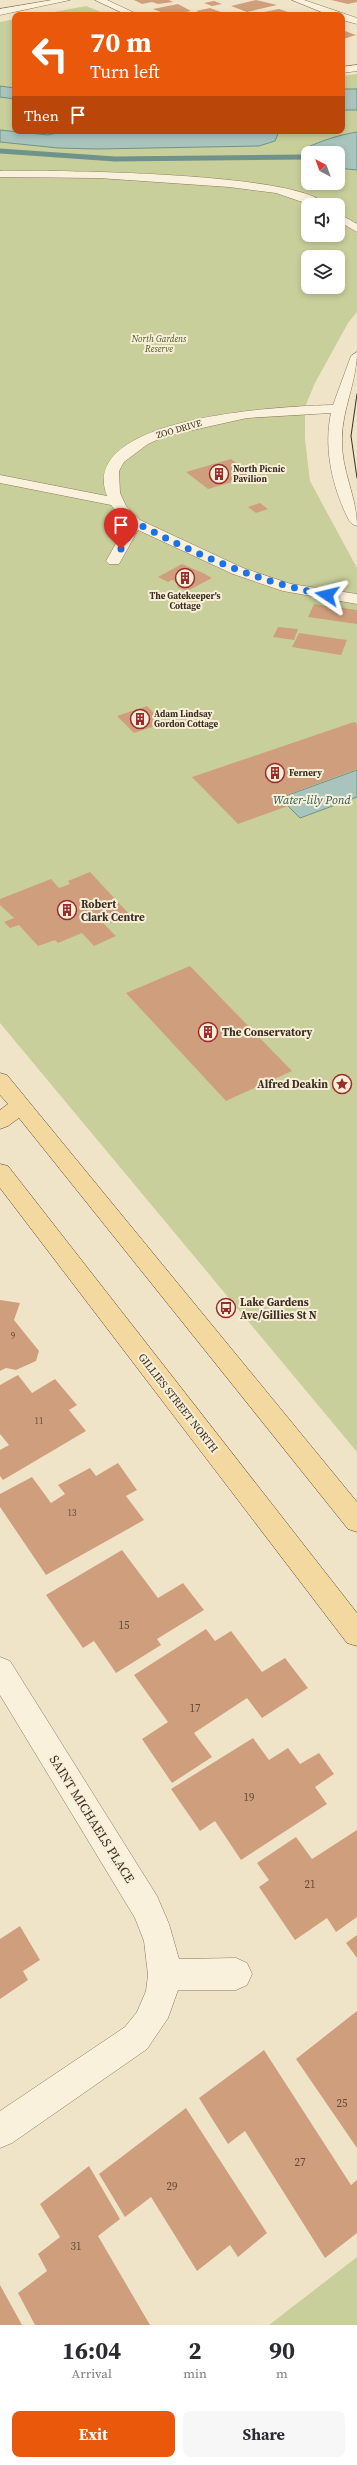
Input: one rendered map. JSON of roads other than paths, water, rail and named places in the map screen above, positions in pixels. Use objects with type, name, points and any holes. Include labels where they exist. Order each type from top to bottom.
[{"type":"main road","points":[[0,1080],[10,1108],[357,1521]]},
{"type":"main road","points":[[0,1121],[10,1108]]},
{"type":"main road","name":"GILLIES STREET NORTH","points":[[0,1172],[357,1634]]},
{"type":"street","points":[[0,12],[66,0]]},
{"type":"street","points":[[99,0],[128,12]]},
{"type":"street","points":[[296,0],[329,12]]},
{"type":"street","points":[[345,18],[357,21]]},
{"type":"street","points":[[345,70],[357,68]]},
{"type":"street","points":[[0,174],[110,175],[245,185],[288,191],[304,198]]},
{"type":"street","points":[[345,221],[357,229]]},
{"type":"street","points":[[357,356],[343,387],[337,409],[335,432],[337,471],[349,506],[357,522]]},
{"type":"street","name":"ZOO DRIVE","points":[[115,502],[112,471],[115,463],[129,451],[152,437],[182,427],[236,416],[289,410],[337,409]]},
{"type":"street","points":[[0,480],[115,502],[122,512],[136,523],[251,576],[305,591],[357,599]]},
{"type":"street","points":[[114,561],[136,523]]},
{"type":"street","name":"SAINT MICHAELS PLACE","points":[[0,1670],[146,1907],[159,1934],[164,1960],[164,1975],[155,2014],[136,2038],[0,2131]]},
{"type":"street","points":[[164,1975],[236,1974]]},
{"type":"water","points":[[0,86],[12,88],[12,99],[0,97]]},
{"type":"water","points":[[345,89],[357,89],[357,110],[345,110]]},
{"type":"water","points":[[0,130],[12,131],[12,134],[48,135],[278,134],[275,141],[259,146],[97,149],[58,148],[0,142]]},
{"type":"water","points":[[357,132],[357,170],[345,169],[345,146],[311,146],[331,138]]},
{"type":"water","name":"Water-lily Pond","points":[[357,770],[357,797],[300,818],[280,798]]},
{"type":"waterway","points":[[0,151],[115,159],[301,157]]},
{"type":"tram line","points":[[357,394],[351,436],[357,478]]},
{"type":"place","name":"North Picnic Pavilion","points":[[219,474]]},
{"type":"place","name":"The Gatekeeper's Cottage","points":[[185,578]]},
{"type":"place","name":"Adam Lindsay Gordon Cottage","points":[[140,719]]},
{"type":"place","name":"Fernery","points":[[275,773]]},
{"type":"place","name":"Robert Clark Centre","points":[[67,910]]},
{"type":"place","name":"The Conservatory","points":[[208,1032]]},
{"type":"place","name":"Alfred Deakin","points":[[342,1084]]},
{"type":"place","name":"Lake Gardens Ave/Gillies St N","points":[[226,1308]]},
{"type":"park label","name":"North Gardens Reserve","points":[[159,344]]}]
